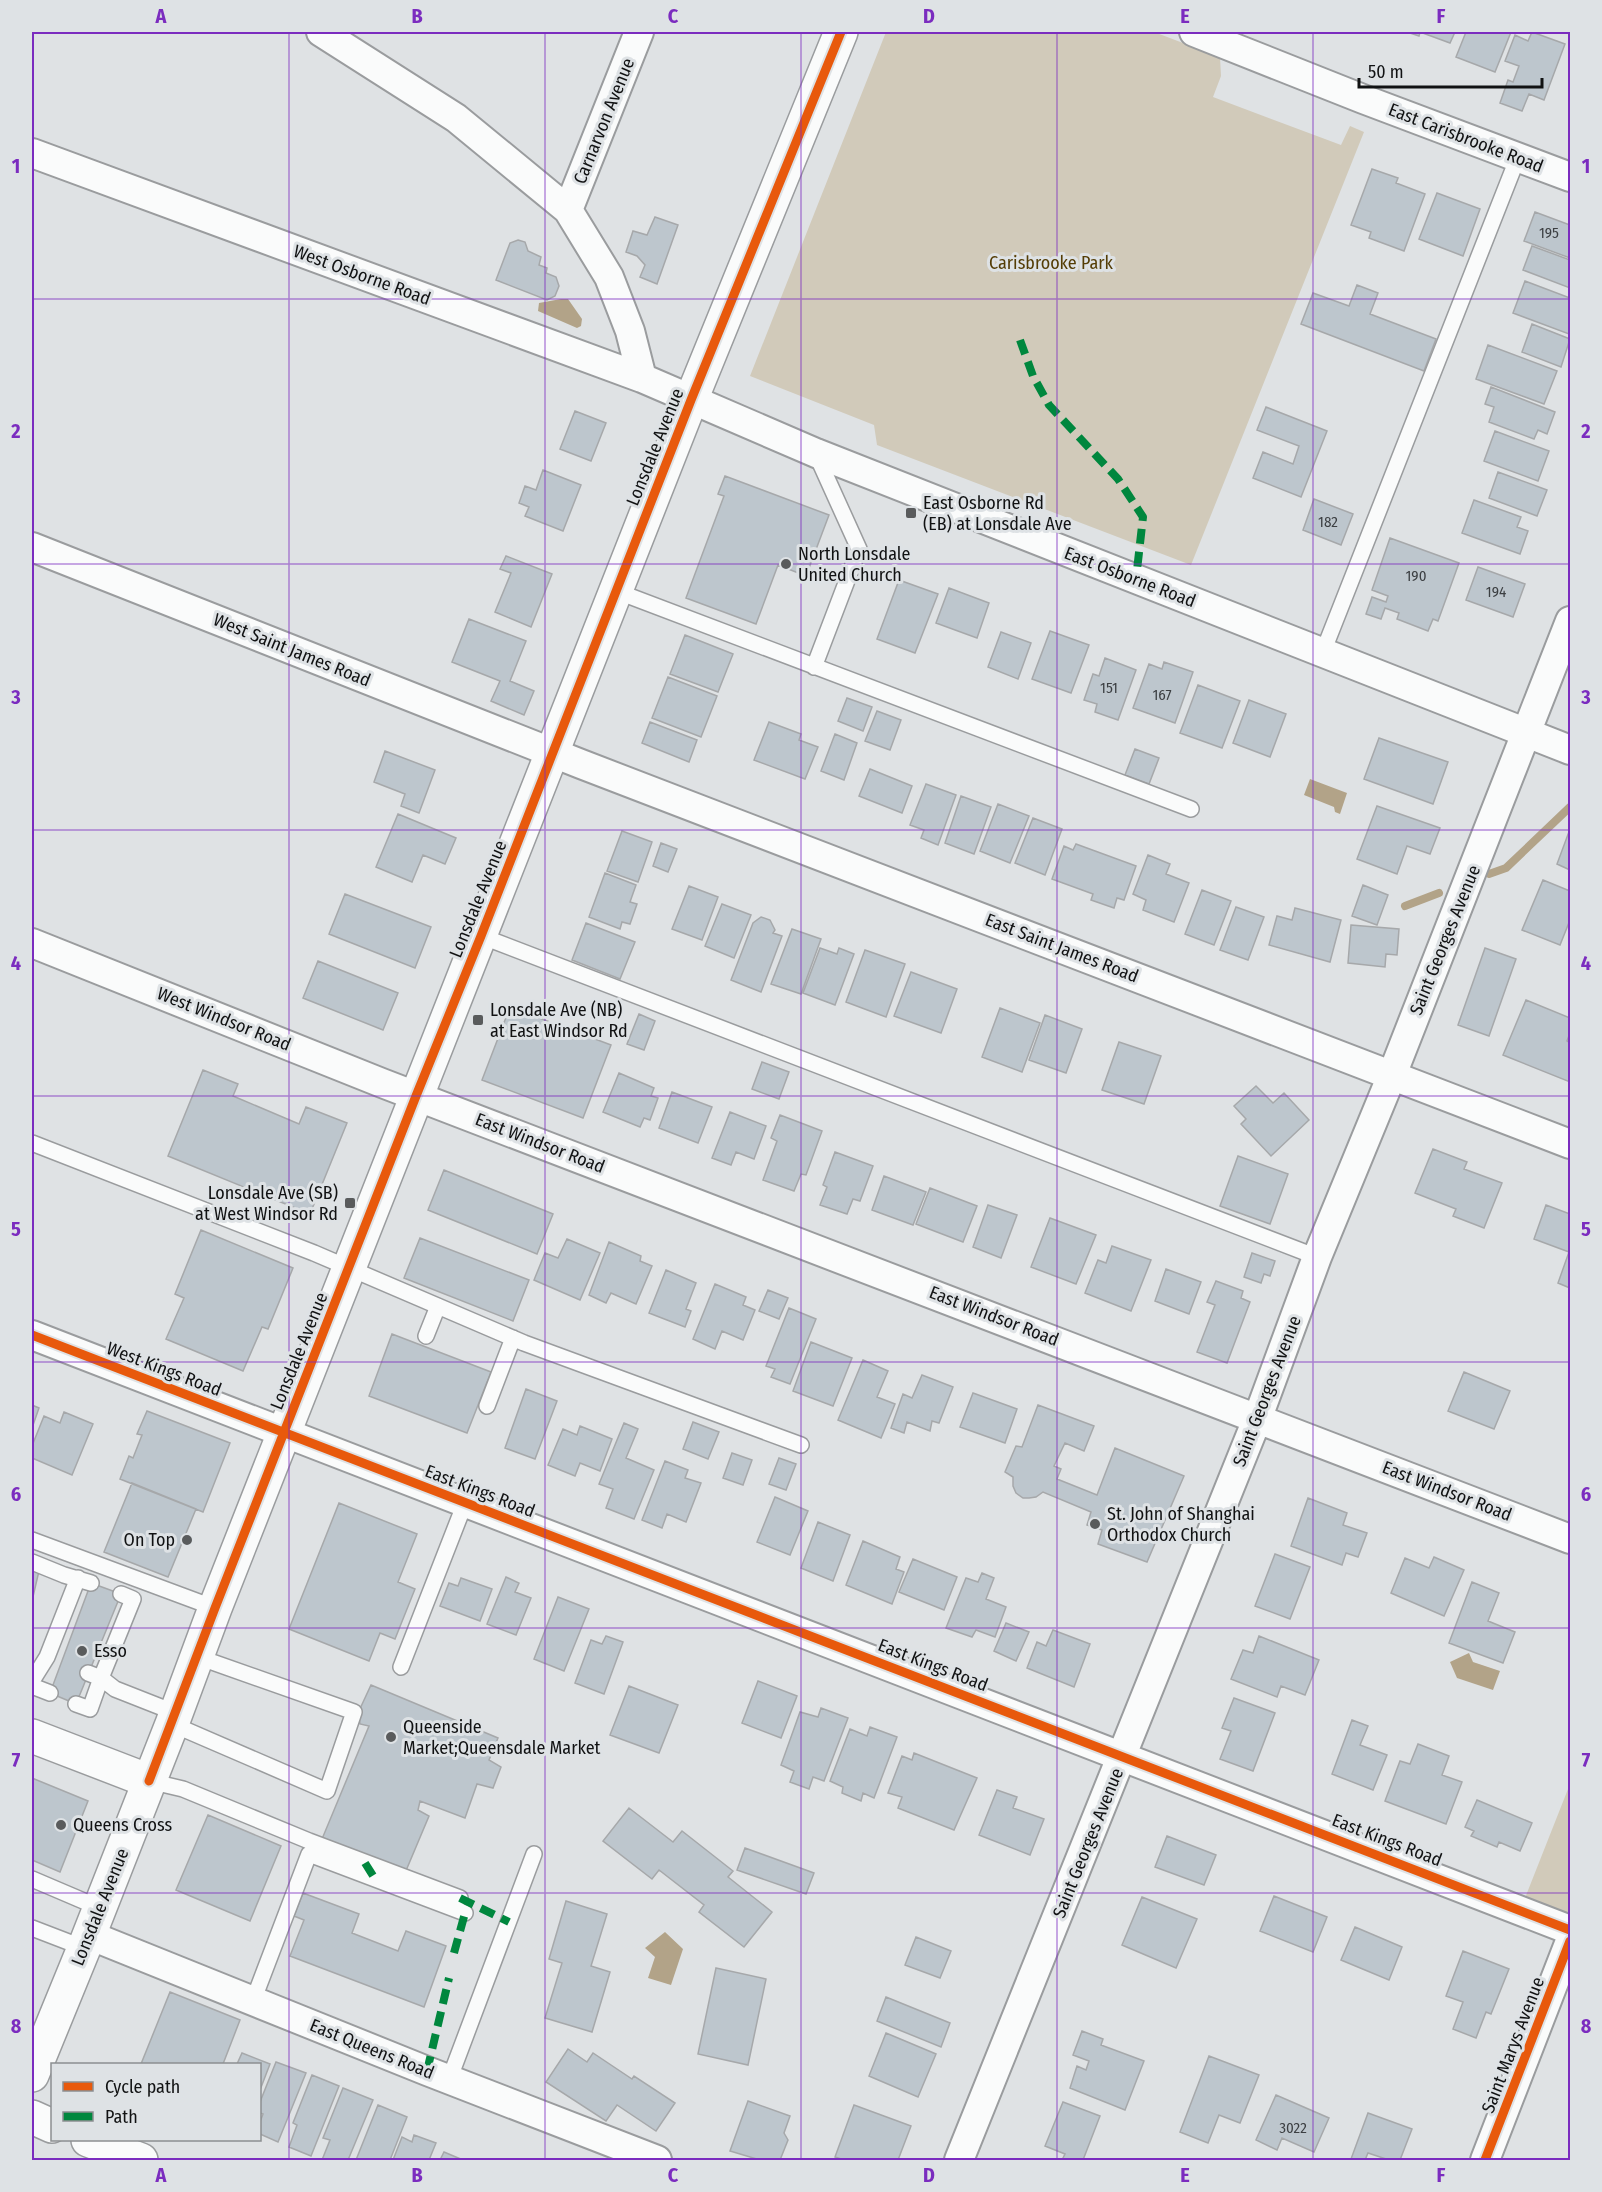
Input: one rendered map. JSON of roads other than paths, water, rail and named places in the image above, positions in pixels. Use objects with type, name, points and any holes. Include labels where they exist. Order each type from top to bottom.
[{"type":"street","points":[[321,32],[456,118],[568,210],[609,277],[630,331],[642,378]]},
{"type":"street","name":"Carnarvon Avenue","points":[[568,210],[639,32]]},
{"type":"street","name":"Lonsdale Avenue","points":[[32,2075],[174,1719],[215,1608],[416,1096],[692,400],[841,32]]},
{"type":"street","name":"East Carisbrooke Road","points":[[1194,32],[1570,177]]},
{"type":"street","name":"West Osborne Road","points":[[32,153],[642,378],[692,400]]},
{"type":"street","name":"East Osborne Road","points":[[692,400],[816,453],[1570,750]]},
{"type":"street","name":"West Saint James Road","points":[[32,547],[553,753]]},
{"type":"street","name":"Saint Georges Avenue","points":[[959,2160],[1258,1418],[1317,1257],[1392,1075],[1570,621]]},
{"type":"street","name":"East Saint James Road","points":[[553,753],[1570,1144]]},
{"type":"street","name":"West Windsor Road","points":[[32,943],[416,1096]]},
{"type":"street","name":"East Windsor Road","points":[[416,1096],[1570,1539]]},
{"type":"street","name":"West Kings Road","points":[[32,1335],[284,1433]]},
{"type":"street","name":"East Kings Road","points":[[284,1433],[1123,1755],[1570,1930]]},
{"type":"street","points":[[32,1736],[149,1781]]},
{"type":"street","name":"East Queens Road","points":[[91,1930],[253,2001],[657,2160]]},
{"type":"street","name":"Saint Marys Avenue","points":[[1485,2160],[1570,1941]]},
{"type":"street","points":[[32,2117],[51,2126]]},
{"type":"street","points":[[93,2141],[141,2160]]},
{"type":"lane","points":[[1323,652],[1518,157]]},
{"type":"lane","points":[[814,667],[859,549],[816,453]]},
{"type":"lane","points":[[616,591],[1191,809]]},
{"type":"lane","points":[[481,936],[1317,1257]]},
{"type":"lane","points":[[32,1143],[349,1268],[513,1338],[801,1446]]},
{"type":"lane","points":[[426,1336],[438,1306]]},
{"type":"lane","points":[[486,1406],[513,1338]]},
{"type":"lane","points":[[401,1667],[465,1503]]},
{"type":"lane","points":[[32,1540],[215,1608]]},
{"type":"lane","points":[[32,1562],[64,1575],[84,1580],[54,1660],[32,1681]]},
{"type":"lane","points":[[76,1704],[90,1709],[94,1676],[127,1596]]},
{"type":"lane","points":[[94,1676],[114,1689],[174,1719],[327,1791],[354,1712],[198,1657]]},
{"type":"lane","points":[[32,1686],[50,1693]]},
{"type":"lane","points":[[149,1781],[183,1789],[309,1841],[460,1898]]},
{"type":"lane","points":[[253,2001],[309,1854],[465,1913]]},
{"type":"lane","points":[[449,2080],[534,1854]]},
{"type":"lane","points":[[32,1879],[91,1930]]},
{"type":"lane","points":[[32,1928],[91,1930]]},
{"type":"waterway","points":[[1489,874],[1506,868],[1570,807]]},
{"type":"waterway","points":[[1405,906],[1439,893]]},
{"type":"place","name":"East Osborne Rd (EB) at Lonsdale Ave","points":[[911,513]]},
{"type":"place","name":"North Lonsdale United Church","points":[[786,564]]},
{"type":"place","name":"Lonsdale Ave (NB) at East Windsor Rd","points":[[478,1020]]},
{"type":"place","name":"Lonsdale Ave (SB) at West Windsor Rd","points":[[350,1203]]},
{"type":"place","name":"St. John of Shanghai Orthodox Church","points":[[1095,1524]]},
{"type":"place","name":"On Top","points":[[187,1540]]},
{"type":"place","name":"Esso","points":[[82,1651]]},
{"type":"place","name":"Queenside Market;Queensdale Market","points":[[391,1737]]},
{"type":"place","name":"Queens Cross","points":[[61,1825]]},
{"type":"park label","name":"Carisbrooke Park","points":[[1051,263]]}]
